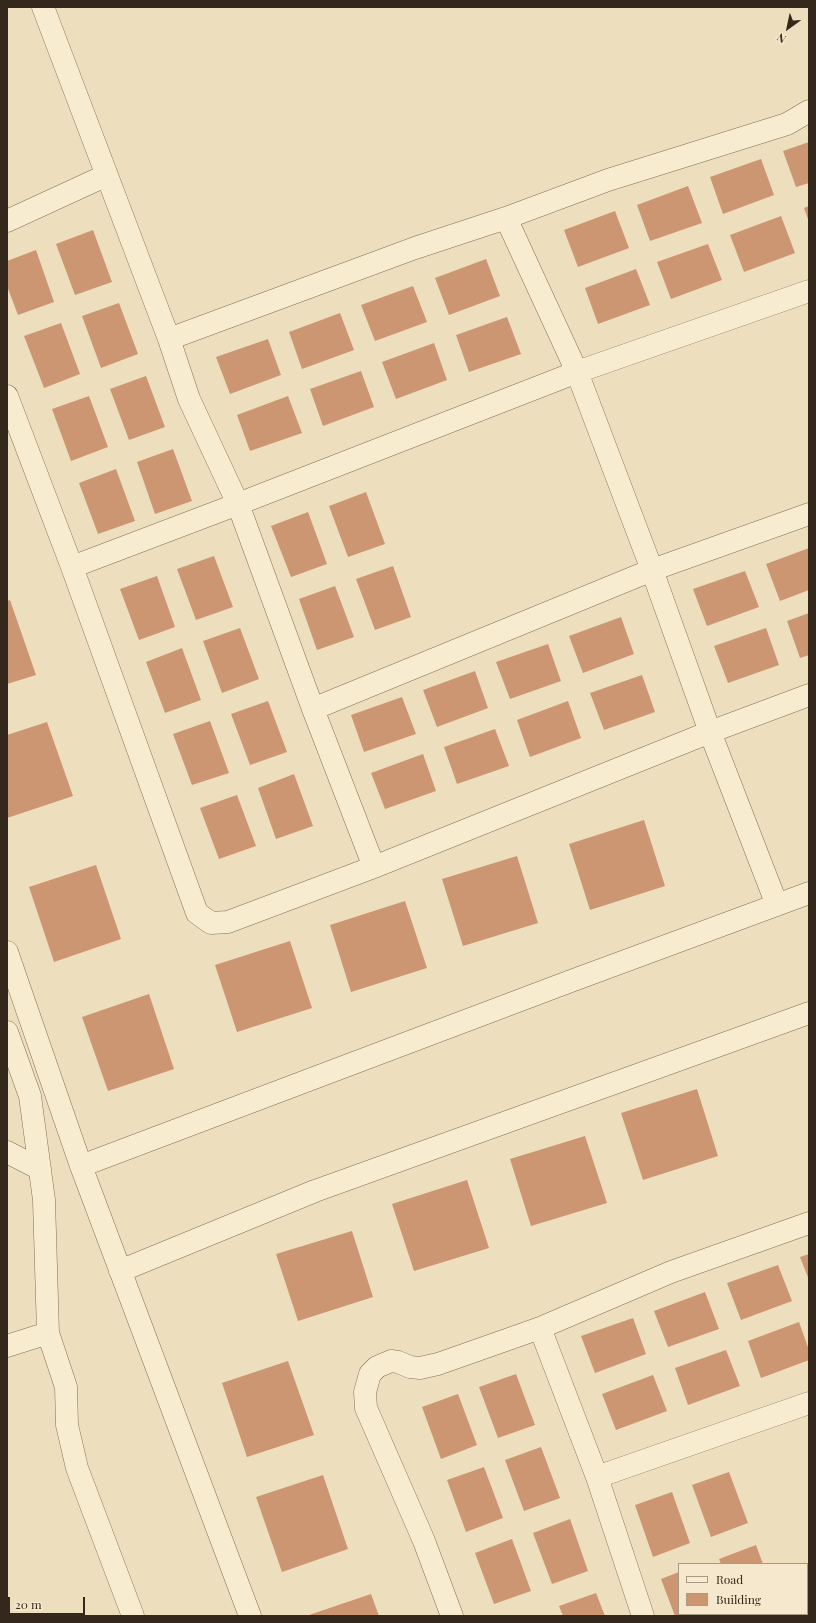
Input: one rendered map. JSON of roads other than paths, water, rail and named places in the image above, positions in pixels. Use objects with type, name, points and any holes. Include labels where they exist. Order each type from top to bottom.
[{"type":"street","points":[[43,7],[169,339],[189,399],[238,504],[313,709],[374,866]]},
{"type":"street","points":[[169,339],[415,248],[506,218],[608,180],[787,124],[809,110]]},
{"type":"street","points":[[7,221],[107,175]]},
{"type":"street","points":[[506,218],[577,372],[652,570],[710,732],[777,905]]},
{"type":"street","points":[[72,567],[577,372],[809,291]]},
{"type":"street","points":[[7,396],[72,567],[197,913],[211,924],[228,922],[374,866],[710,732],[809,695]]},
{"type":"street","points":[[313,709],[652,570],[809,514]]},
{"type":"street","points":[[81,1166],[809,893]]},
{"type":"street","points":[[7,952],[81,1166],[250,1616]]},
{"type":"street","points":[[120,1271],[315,1191],[809,1013]]},
{"type":"street","points":[[7,1032],[30,1096],[44,1200],[48,1333],[66,1387],[67,1425],[77,1468],[133,1616]]},
{"type":"street","points":[[7,1152],[40,1169]]},
{"type":"street","points":[[452,1616],[424,1541],[366,1408],[365,1392],[370,1374],[377,1367],[391,1361],[410,1367],[420,1368],[438,1364],[540,1328],[671,1272],[809,1223]]},
{"type":"street","points":[[540,1328],[597,1477],[642,1616]]},
{"type":"street","points":[[7,1346],[48,1333]]},
{"type":"street","points":[[597,1477],[807,1405]]}]
